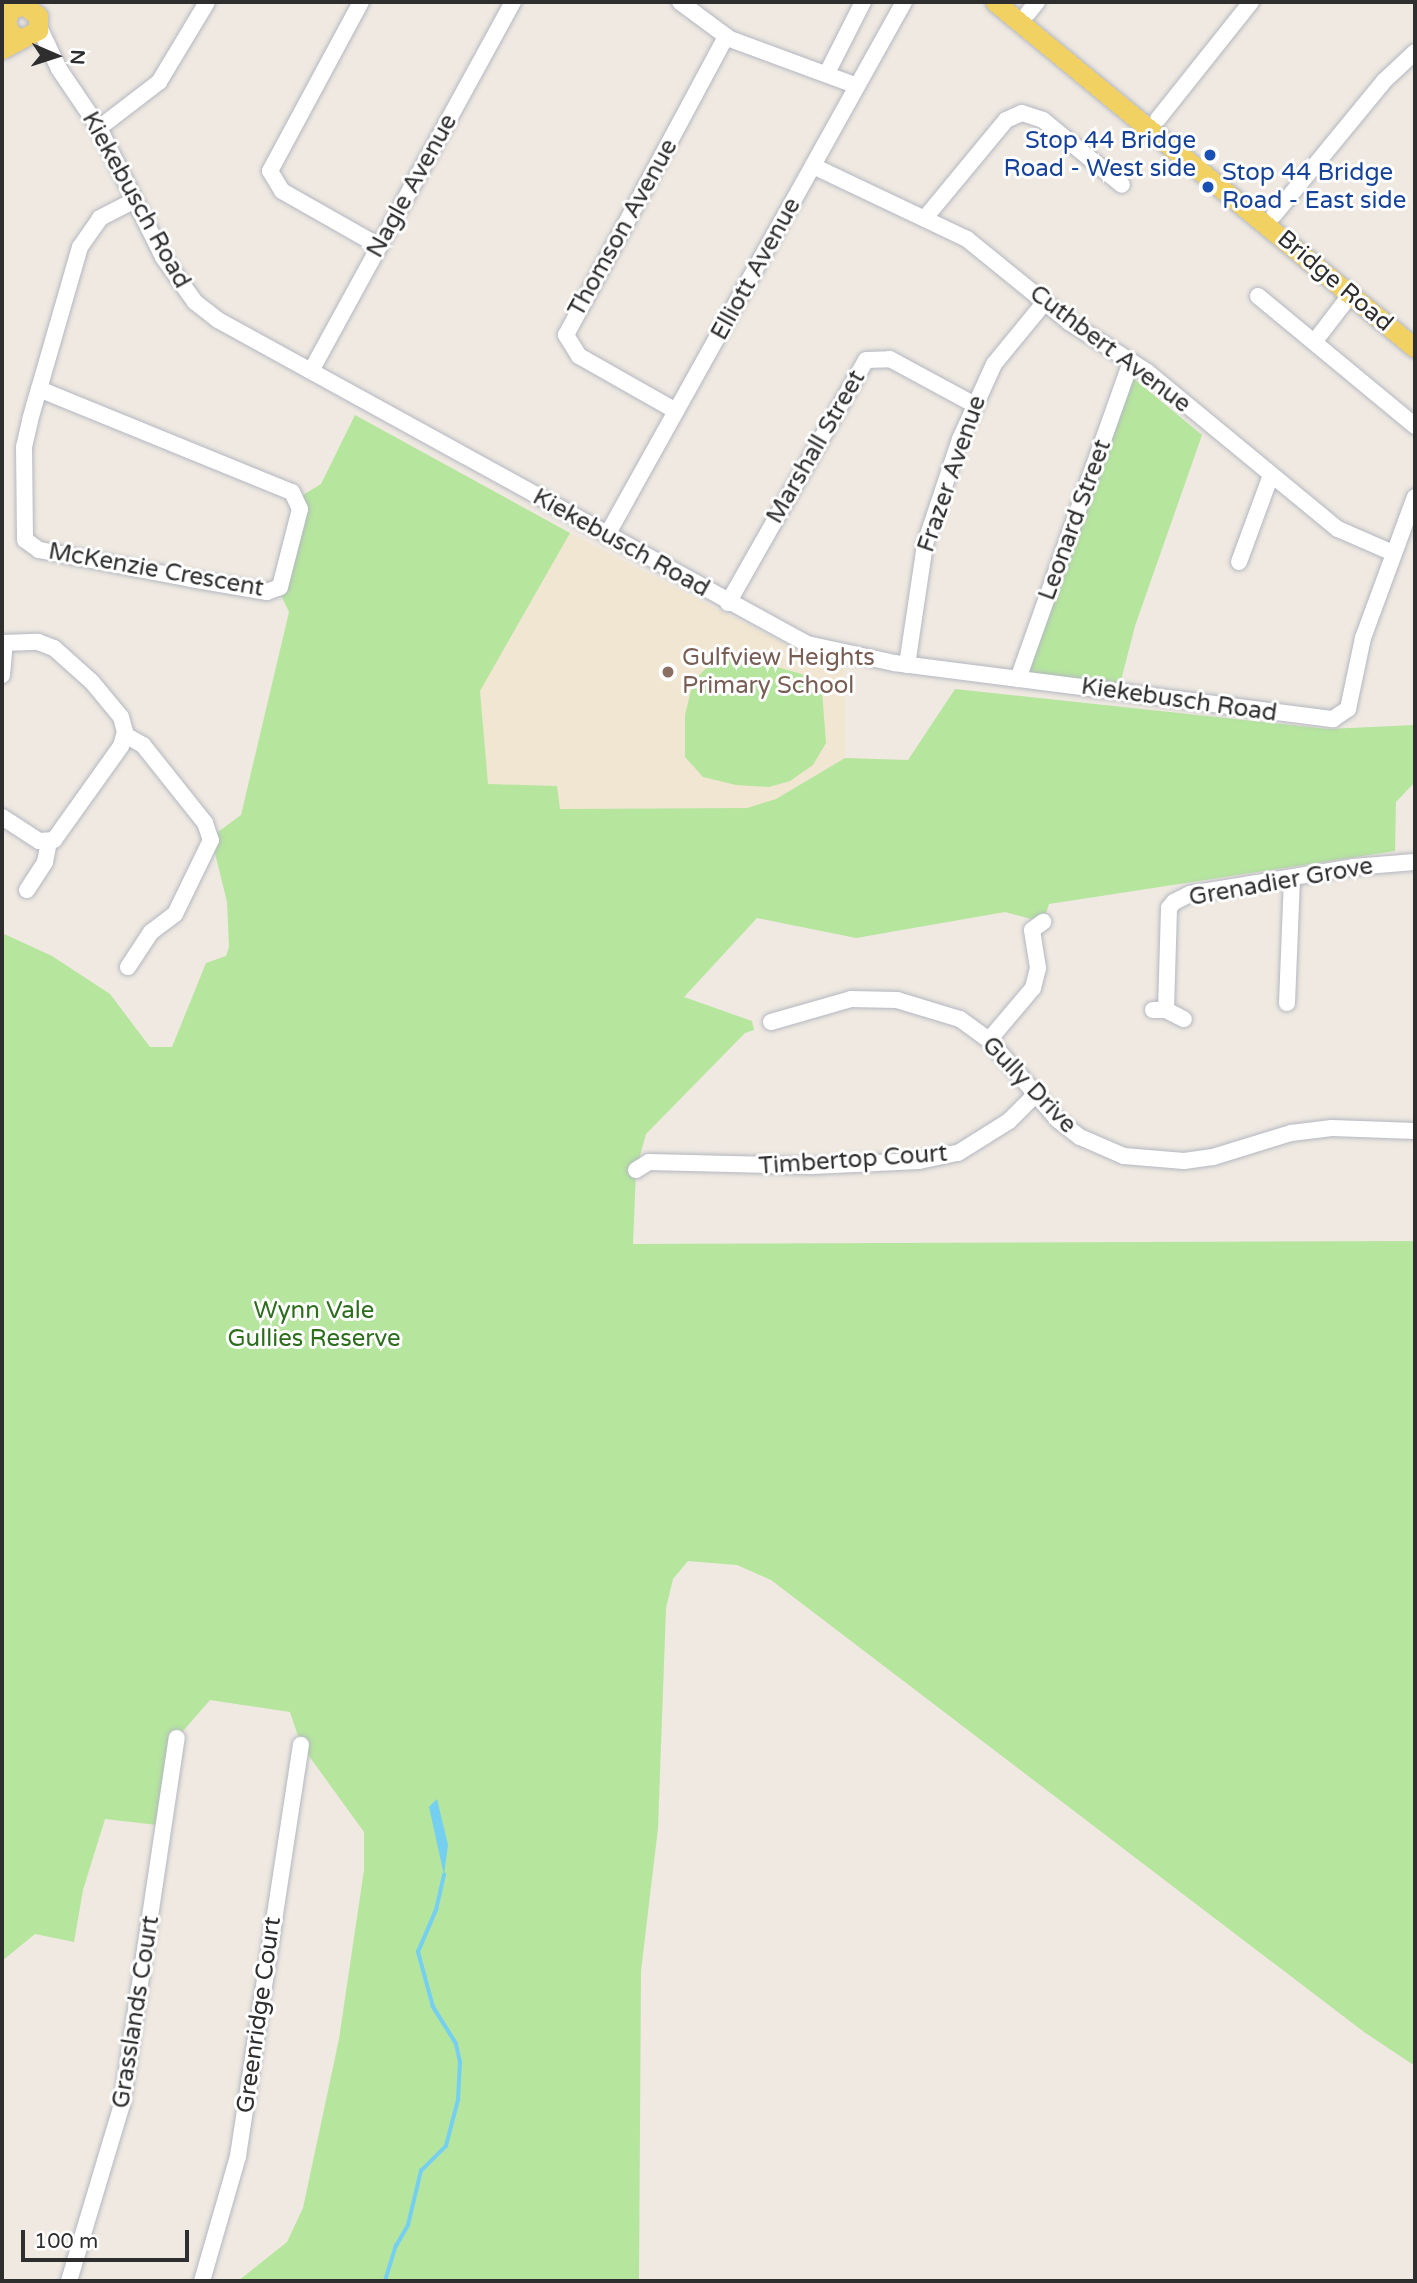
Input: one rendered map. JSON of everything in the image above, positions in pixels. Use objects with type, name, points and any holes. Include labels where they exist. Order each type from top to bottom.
[{"type":"main road","points":[[2,49],[24,23],[52,2]]},
{"type":"main road","name":"Bridge Road","points":[[995,2],[1025,10],[1154,124],[1415,343]]},
{"type":"main road","name":"Bridge Road","points":[[1270,220],[1351,294],[1415,343]]},
{"type":"street","points":[[99,128],[159,82],[207,2]]},
{"type":"street","points":[[361,2],[270,172],[275,186],[379,246]]},
{"type":"street","name":"Nagle Avenue","points":[[310,371],[513,2]]},
{"type":"street","points":[[680,2],[726,36],[858,86]]},
{"type":"street","points":[[827,73],[863,2]]},
{"type":"street","name":"Elliott Avenue","points":[[607,536],[904,2]]},
{"type":"street","points":[[1154,124],[1251,2]]},
{"type":"street","name":"Kiekebusch Road","points":[[24,23],[99,128],[163,257],[195,302],[218,320],[728,603],[807,644],[907,665],[1333,719],[1348,709],[1363,638],[1393,553]]},
{"type":"street","name":"Thomson Avenue","points":[[676,411],[579,356],[566,335],[726,36]]},
{"type":"street","points":[[1270,220],[1384,81],[1415,52]]},
{"type":"street","points":[[925,218],[1006,120],[1022,113],[1043,120],[1122,185]]},
{"type":"street","name":"Cuthbert Avenue","points":[[813,166],[974,244],[1045,302],[1131,361],[1338,529],[1393,553]]},
{"type":"street","name":"McKenzie Crescent","points":[[39,389],[292,492],[300,509],[280,587],[267,592],[28,545],[24,534],[24,447],[39,389],[86,232],[100,218],[135,200]]},
{"type":"street","points":[[1315,341],[1351,294]]},
{"type":"street","points":[[1258,296],[1415,426]]},
{"type":"street","name":"Frazer Avenue","points":[[907,665],[925,544],[975,405],[995,364],[1045,302]]},
{"type":"street","name":"Marshall Street","points":[[728,603],[866,360],[890,359],[975,405]]},
{"type":"street","name":"Leonard Street","points":[[1018,679],[1131,361]]},
{"type":"street","points":[[1239,562],[1271,475]]},
{"type":"street","points":[[1393,553],[1415,497]]},
{"type":"street","points":[[2,675],[4,643],[40,642],[54,648],[85,674],[121,717],[125,735],[60,834],[49,841],[35,839],[2,817]]},
{"type":"street","points":[[125,735],[143,745],[205,823],[211,837],[175,914],[151,932],[128,967]]},
{"type":"street","points":[[27,890],[45,862],[49,841]]},
{"type":"street","name":"Grenadier Grove","points":[[1184,1019],[1159,1010],[1169,908],[1174,902],[1190,894],[1353,867],[1415,862]]},
{"type":"street","points":[[1287,1003],[1292,879]]},
{"type":"street","points":[[989,1040],[1033,988],[1038,968],[1032,930],[1043,922]]},
{"type":"street","name":"Gully Drive","points":[[771,1022],[851,999],[897,1000],[960,1018],[989,1040],[1036,1094],[1080,1137],[1124,1156],[1184,1161],[1213,1157],[1291,1133],[1332,1128],[1415,1131]]},
{"type":"street","name":"Timbertop Court","points":[[642,1161],[757,1167],[919,1161],[958,1153],[981,1142],[1036,1094]]},
{"type":"street","name":"Grasslands Court","points":[[68,2281],[122,2104],[177,1738]]},
{"type":"street","name":"Greenridge Court","points":[[202,2281],[238,2156],[301,1745]]},
{"type":"shaded area","name":"Gulfview Heights Primary School","points":[[570,533],[796,650],[845,666],[845,758],[776,799],[747,808],[560,809],[556,786],[488,785],[480,691]]},
{"type":"green space","points":[[1127,373],[1202,435],[1135,626],[1118,692],[1018,679]]},
{"type":"green space","name":"Wynn Vale Gullies Reserve","points":[[355,415],[570,533],[480,691],[488,784],[557,786],[560,809],[747,808],[776,799],[845,758],[908,760],[955,689],[1328,729],[1415,725],[1415,782],[1396,802],[1395,851],[1049,904],[1043,922],[1005,912],[856,938],[757,918],[684,997],[752,1021],[754,1030],[745,1033],[646,1134],[636,1170],[633,1244],[1415,1241],[1415,2066],[1364,2032],[771,1580],[737,1565],[688,1561],[673,1579],[666,1608],[658,1828],[641,1971],[639,2281],[238,2281],[287,2242],[303,2208],[339,2039],[364,1870],[364,1832],[301,1745],[290,1712],[210,1700],[177,1738],[166,1826],[105,1819],[83,1890],[74,1942],[35,1934],[2,1961],[2,933],[52,956],[110,994],[150,1047],[172,1047],[206,963],[226,956],[229,947],[227,902],[211,837],[241,815],[289,612],[278,589],[298,498],[321,484]]},
{"type":"green space","points":[[735,655],[805,675],[822,691],[826,743],[813,765],[790,781],[769,787],[736,785],[703,777],[685,757],[685,715],[693,682],[709,665]]},
{"type":"water","points":[[437,1799],[448,1845],[444,1875],[429,1807]]},
{"type":"waterway","points":[[385,2281],[396,2246],[408,2225],[421,2171],[446,2146],[458,2100],[460,2062],[456,2044],[433,2007],[418,1952],[436,1910],[444,1875]]},
{"type":"place","name":"Stop 44 Bridge Road - West side","points":[[1210,155]]},
{"type":"place","name":"Stop 44 Bridge Road - East side","points":[[1208,187]]},
{"type":"place","name":"Gulfview Heights Primary School","points":[[668,672]]}]
